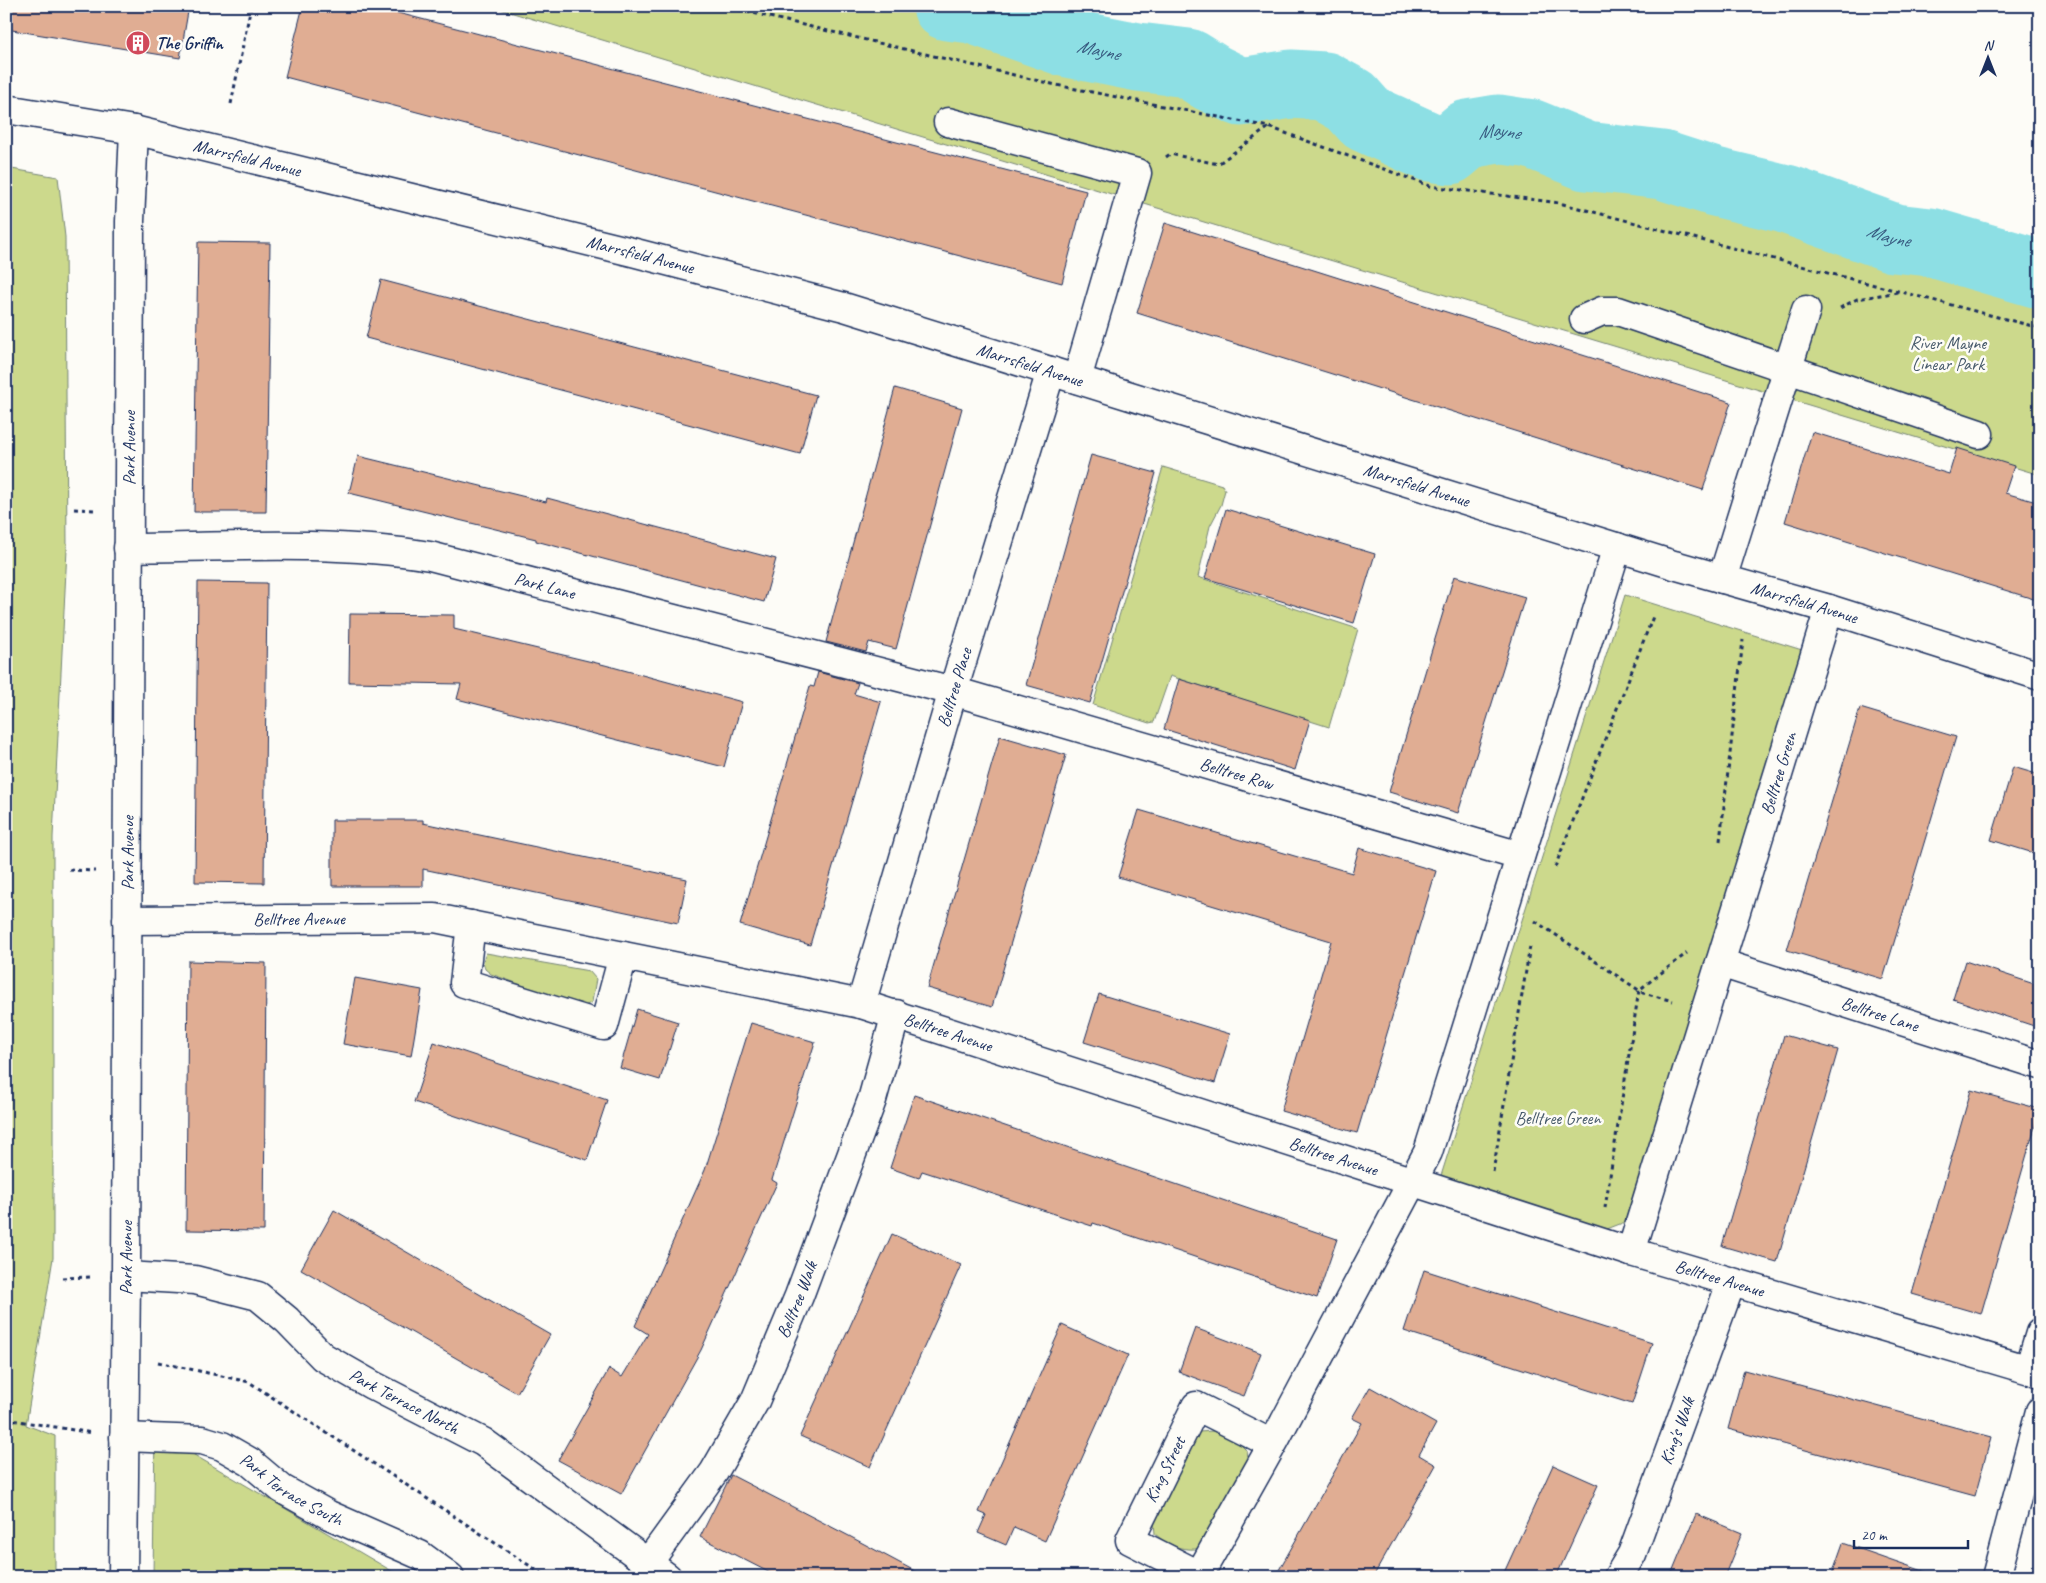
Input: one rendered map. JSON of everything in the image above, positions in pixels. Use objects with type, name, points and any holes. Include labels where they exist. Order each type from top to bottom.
[{"type":"street","name":"Marrsfield Avenue","points":[[6,109],[134,130],[709,272],[844,308],[1617,547],[1829,609],[2040,676]]},
{"type":"street","points":[[948,122],[1138,173],[1077,379]]},
{"type":"street","name":"Park Avenue","points":[[123,1577],[130,222],[134,130]]},
{"type":"street","points":[[1722,579],[1806,310]]},
{"type":"street","points":[[1584,319],[1602,311],[1618,311],[1979,434]]},
{"type":"street","name":"Belltree Place","points":[[861,1004],[953,691],[1051,371]]},
{"type":"street","name":"Park Lane","points":[[128,548],[336,546],[384,548],[430,556],[953,691]]},
{"type":"street","points":[[1412,1181],[1428,1152],[1617,547]]},
{"type":"street","name":"Belltree Green","points":[[1631,1252],[1829,609]]},
{"type":"street","name":"Belltree Row","points":[[953,691],[1520,856]]},
{"type":"street","name":"Belltree Avenue","points":[[127,920],[435,918],[861,1004],[1631,1252],[2034,1371]]},
{"type":"street","points":[[471,925],[464,983],[604,1026],[623,956]]},
{"type":"street","name":"Belltree Lane","points":[[1720,962],[2040,1066]]},
{"type":"street","name":"Belltree Walk","points":[[658,1570],[755,1401],[799,1296],[872,1100],[896,1014]]},
{"type":"street","name":"King Street","points":[[1272,1444],[1196,1406],[1130,1540],[1199,1576],[1272,1444],[1412,1181]]},
{"type":"street","name":"Park Terrace North","points":[[126,1276],[196,1280],[258,1296],[323,1357],[363,1380],[483,1442],[658,1570]]},
{"type":"street","name":"King's Walk","points":[[1618,1577],[1632,1554],[1731,1282]]},
{"type":"street","points":[[2034,1371],[2040,1333]]},
{"type":"street","points":[[1996,1577],[2040,1411]]},
{"type":"street","name":"Park Terrace South","points":[[124,1437],[202,1440],[222,1446],[250,1462],[282,1489],[329,1515],[420,1555],[450,1577]]},
{"type":"path","points":[[231,104],[251,6]]},
{"type":"path","points":[[723,6],[1056,85],[1269,127],[1430,186],[1559,202],[2040,328]]},
{"type":"path","points":[[1138,173],[1170,154],[1218,164],[1269,127]]},
{"type":"path","points":[[1806,310],[1833,312],[1857,299],[1901,292]]},
{"type":"path","points":[[1552,874],[1654,614]]},
{"type":"path","points":[[1719,847],[1743,640]]},
{"type":"path","points":[[1506,904],[1534,920],[1638,990],[1705,1011]]},
{"type":"path","points":[[1533,930],[1534,920]]},
{"type":"path","points":[[1493,1176],[1531,940]]},
{"type":"path","points":[[1604,1218],[1638,990],[1694,948]]},
{"type":"path","points":[[125,1355],[249,1382],[547,1577]]},
{"type":"path","points":[[6,1420],[124,1437]]},
{"type":"green space","name":"River Mayne Linear Park","points":[[490,6],[899,6],[2040,283],[2040,475]]},
{"type":"green space","points":[[6,168],[58,177],[65,237],[67,549],[53,837],[53,1258],[26,1425],[55,1436],[55,1577],[6,1577]]},
{"type":"green space","points":[[1163,467],[1222,485],[1225,490],[1221,505],[1210,526],[1198,577],[1358,629],[1329,727],[1170,676],[1154,722],[1149,723],[1093,705]]},
{"type":"green space","name":"Belltree Green","points":[[1625,595],[1802,650],[1625,1222],[1602,1231],[1440,1179]]},
{"type":"green space","points":[[486,953],[589,971],[596,979],[592,1002],[585,1006],[580,1006],[491,974],[485,969],[483,961]]},
{"type":"green space","points":[[1213,1431],[1238,1442],[1247,1451],[1250,1469],[1209,1546],[1194,1549],[1180,1548],[1167,1543],[1155,1534],[1154,1523],[1188,1442],[1199,1432]]},
{"type":"green space","points":[[155,1432],[402,1577],[153,1577]]},
{"type":"building","name":"The Griffin","points":[[6,6],[189,6],[180,58],[6,29]]},
{"type":"building","points":[[303,6],[371,6],[1086,191],[1062,283],[285,77]]},
{"type":"building","points":[[1165,223],[1731,402],[1703,490],[1137,313]]},
{"type":"building","points":[[198,242],[270,243],[266,512],[194,512]]},
{"type":"building","points":[[381,280],[816,395],[800,454],[366,338]]},
{"type":"building","points":[[895,388],[962,408],[896,649],[869,642],[866,652],[826,642]]},
{"type":"building","points":[[1812,432],[1949,474],[1957,448],[2014,466],[2005,493],[2040,503],[2040,601],[1785,522]]},
{"type":"building","points":[[1091,455],[1156,473],[1090,703],[1026,685]]},
{"type":"building","points":[[358,456],[546,502],[547,498],[776,559],[764,602],[536,541],[536,539],[349,493]]},
{"type":"building","points":[[1226,509],[1375,554],[1354,623],[1205,578]]},
{"type":"building","points":[[1454,576],[1525,597],[1458,813],[1389,792]]},
{"type":"building","points":[[198,582],[267,583],[264,883],[195,882]]},
{"type":"building","points":[[350,614],[454,615],[454,629],[605,665],[742,702],[724,767],[457,699],[461,684],[349,682]]},
{"type":"building","points":[[818,672],[858,683],[854,694],[881,702],[810,945],[740,925],[810,686],[814,687]]},
{"type":"building","points":[[1179,679],[1310,720],[1295,770],[1164,729]]},
{"type":"building","points":[[1860,708],[1956,737],[1883,979],[1787,950]]},
{"type":"building","points":[[1000,736],[1066,755],[992,1007],[927,988]]},
{"type":"building","points":[[2013,767],[2040,775],[2040,855],[1991,840]]},
{"type":"building","points":[[1139,810],[1352,873],[1359,848],[1436,871],[1357,1133],[1281,1111],[1331,941],[1118,877]]},
{"type":"building","points":[[332,820],[423,820],[423,823],[687,879],[678,923],[423,869],[423,886],[332,886]]},
{"type":"building","points":[[188,961],[266,963],[264,1231],[186,1230]]},
{"type":"building","points":[[1965,961],[2040,986],[2040,1028],[1953,999]]},
{"type":"building","points":[[355,978],[422,990],[411,1056],[343,1044]]},
{"type":"building","points":[[1099,994],[1230,1034],[1215,1083],[1084,1042]]},
{"type":"building","points":[[637,1009],[678,1022],[660,1080],[620,1068]]},
{"type":"building","points":[[751,1023],[815,1042],[772,1180],[777,1183],[701,1350],[621,1494],[558,1460],[609,1369],[622,1377],[648,1334],[635,1326],[705,1170]]},
{"type":"building","points":[[1784,1035],[1838,1050],[1777,1262],[1722,1246]]},
{"type":"building","points":[[434,1042],[607,1100],[587,1160],[414,1102]]},
{"type":"building","points":[[1971,1090],[2040,1109],[1981,1314],[1912,1294]]},
{"type":"building","points":[[914,1095],[1337,1239],[1317,1298],[1093,1223],[1092,1226],[922,1171],[919,1178],[890,1168]]},
{"type":"building","points":[[334,1210],[550,1335],[517,1393],[301,1269]]},
{"type":"building","points":[[892,1234],[961,1265],[870,1467],[800,1436]]},
{"type":"building","points":[[1424,1270],[1652,1343],[1632,1404],[1404,1331]]},
{"type":"building","points":[[1062,1325],[1128,1355],[1045,1541],[1014,1527],[1006,1545],[978,1533],[986,1515],[979,1512]]},
{"type":"building","points":[[1195,1328],[1261,1353],[1244,1396],[1179,1372]]},
{"type":"building","points":[[1744,1370],[1991,1437],[1975,1496],[1728,1429]]},
{"type":"building","points":[[1370,1387],[1436,1424],[1419,1455],[1436,1465],[1373,1577],[1275,1577],[1362,1423],[1352,1418]]},
{"type":"building","points":[[1553,1465],[1598,1485],[1556,1577],[1502,1577]]},
{"type":"building","points":[[731,1475],[926,1577],[778,1577],[700,1537]]},
{"type":"building","points":[[1696,1514],[1742,1533],[1724,1577],[1670,1577]]},
{"type":"building","points":[[1843,1543],[1926,1572],[1925,1577],[1831,1577]]},
{"type":"waterway","name":"Mayne","points":[[947,6],[972,9],[1068,43],[1138,57],[1188,63],[1212,78],[1241,92],[1291,84],[1324,86],[1351,101],[1366,118],[1430,147],[1449,150],[1468,134],[1498,129],[1532,134],[1586,156],[1662,165],[1715,182],[1786,199],[1894,238],[1930,242],[2040,274]]},
{"type":"place","name":"The Griffin","points":[[138,43]]}]
